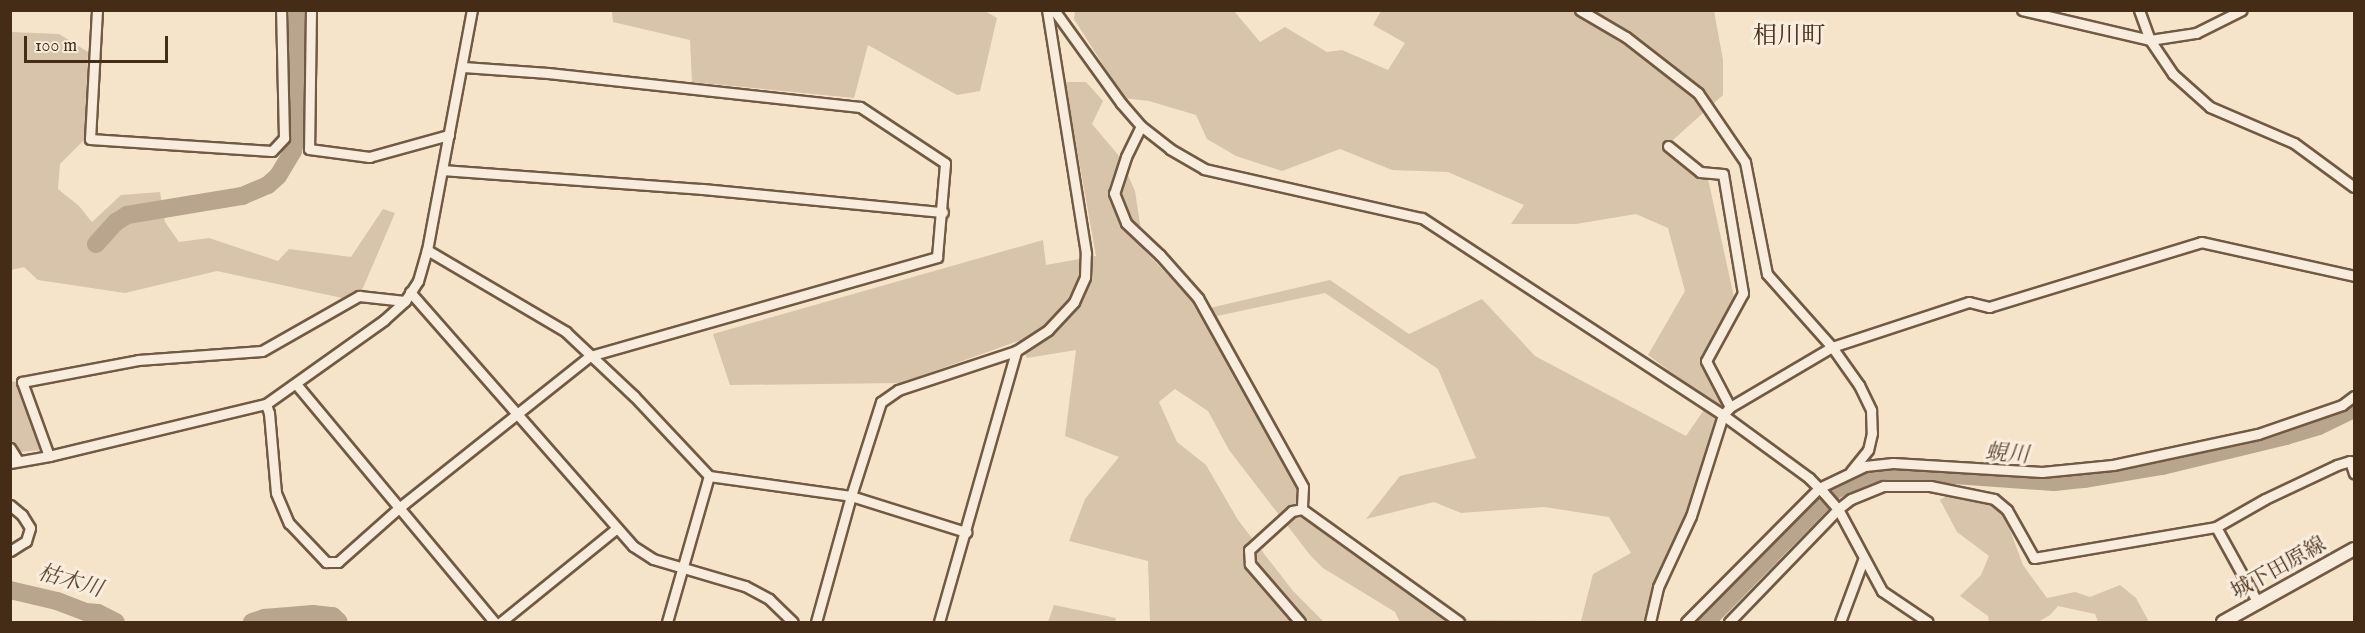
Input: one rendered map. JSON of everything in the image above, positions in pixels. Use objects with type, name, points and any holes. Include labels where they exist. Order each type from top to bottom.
[{"type":"main road","name":"城下田原線","points":[[2223,622],[2355,549]]},
{"type":"street","points":[[97,10],[90,139],[272,152],[284,138],[281,10]]},
{"type":"street","points":[[311,10],[309,149],[369,157],[449,135]]},
{"type":"street","points":[[10,448],[14,462],[49,456],[266,404],[384,320],[418,281],[427,250],[472,10]]},
{"type":"street","points":[[816,622],[851,496],[881,402],[898,390],[1016,351],[1048,330],[1074,302],[1085,277],[1086,253],[1047,10]]},
{"type":"street","points":[[1054,10],[1121,103],[1141,126],[1170,149],[1204,169],[1422,218],[1723,415],[1822,490],[1836,506],[1863,560],[1882,591],[1928,622]]},
{"type":"street","points":[[1580,10],[1626,37],[1698,93],[1745,162],[1767,274],[1832,347],[1859,385],[1871,410],[1872,433],[1868,450],[1849,473]]},
{"type":"street","points":[[2022,10],[2150,40],[2196,33],[2242,10]]},
{"type":"street","points":[[2139,10],[2150,40],[2173,74],[2210,107],[2294,143],[2355,186]]},
{"type":"street","points":[[266,404],[269,412],[276,494],[289,523],[326,562],[338,561],[400,507],[590,356],[937,257],[943,212],[945,162],[860,107],[548,73],[463,67]]},
{"type":"street","points":[[1141,126],[1126,157],[1114,193],[1126,223],[1160,255],[1198,298],[1303,487],[1302,509]]},
{"type":"street","points":[[1668,146],[1700,172],[1723,174],[1743,293],[1706,361],[1730,407]]},
{"type":"street","points":[[443,170],[702,189],[943,212]]},
{"type":"street","points":[[1650,622],[1658,587],[1691,516],[1723,415],[1730,407],[1832,347],[1969,302],[1989,307],[2201,242],[2355,276]]},
{"type":"street","points":[[427,250],[566,332],[634,396],[709,477],[851,496],[966,532]]},
{"type":"street","points":[[49,456],[22,382],[138,360],[262,351],[359,296],[407,296],[518,413],[633,546],[653,559],[745,586],[769,599],[793,622]]},
{"type":"street","points":[[939,622],[1016,351]]},
{"type":"street","points":[[296,384],[494,622]]},
{"type":"street","points":[[1686,622],[1822,490],[1865,466],[1893,463],[2020,472],[2112,465],[2258,434],[2342,405],[2355,396]]},
{"type":"street","points":[[1729,622],[1836,506],[1884,486],[1930,486],[1994,499],[2007,510],[2034,558],[2216,527],[2265,499],[2337,465],[2350,461],[2355,473]]},
{"type":"street","points":[[667,622],[709,477]]},
{"type":"street","points":[[10,505],[22,515],[30,528],[26,541],[10,552]]},
{"type":"street","points":[[1300,622],[1250,564],[1249,550],[1292,511],[1302,509],[1459,622]]},
{"type":"street","points":[[2216,527],[2258,603]]},
{"type":"street","points":[[501,622],[616,529]]},
{"type":"street","points":[[1840,622],[1863,560]]},
{"type":"shaded area","points":[[983,10],[997,18],[980,91],[957,95],[868,45],[854,98],[692,82],[690,40],[613,22],[612,11]]},
{"type":"shaded area","points":[[1075,11],[1234,11],[1260,42],[1285,27],[1327,52],[1342,50],[1388,70],[1405,43],[1373,25],[1381,11],[1714,11],[1723,60],[1723,95],[1664,148],[1695,176],[1708,179],[1734,297],[1700,360],[1726,406],[1717,420],[1686,516],[1654,584],[1647,622],[1400,622],[1395,612],[1323,568],[1310,555],[1229,450],[1208,411],[1175,389],[1159,402],[1177,442],[1206,465],[1238,520],[1293,591],[1324,622],[1150,622],[1148,561],[1069,541],[1085,499],[1119,457],[1065,436],[1076,350],[1027,358],[1018,341],[901,383],[730,385],[713,334],[1043,240],[1046,265],[1096,256],[1065,82],[1086,82],[1103,101],[1092,124],[1120,157],[1135,191],[1144,250],[1201,310],[1330,280],[1409,334],[1482,299],[1535,356],[1686,436],[1710,401],[1648,355],[1685,291],[1668,228],[1636,214],[1576,224],[1511,224],[1524,205],[1448,172],[1392,170],[1340,149],[1282,171],[1236,156],[1207,139],[1196,115],[1149,101],[1124,98],[1074,19]],"holes":[[[1325,293],[1438,369],[1476,458],[1400,476],[1366,519],[1434,502],[1461,513],[1544,507],[1609,517],[1631,553],[1593,574],[1581,621],[1468,620],[1309,506],[1310,486],[1217,316]]]},
{"type":"shaded area","points":[[11,32],[59,34],[88,52],[84,140],[60,164],[58,189],[79,206],[92,222],[121,195],[160,192],[165,222],[179,242],[209,238],[278,261],[289,249],[351,257],[383,209],[395,213],[363,288],[342,298],[217,271],[125,293],[38,280],[24,267],[11,270]]},
{"type":"shaded area","points":[[10,381],[16,382],[42,450],[19,452],[11,440]]},
{"type":"shaded area","points":[[1949,494],[1990,504],[2005,517],[2023,565],[2047,598],[2075,592],[2090,597],[2120,585],[2136,598],[2149,622],[2098,622],[2095,614],[2058,606],[2050,615],[2038,622],[1989,622],[1988,616],[1960,596],[1981,575],[1989,556],[1957,532],[1940,500]]},
{"type":"shaded area","points":[[1054,605],[1116,618],[1115,622],[1048,622]]},
{"type":"waterway","points":[[96,244],[116,222],[127,215],[242,196],[268,185],[278,176],[293,151],[297,133],[298,10]]},
{"type":"waterway","name":"蜆川","points":[[1706,622],[1835,490],[1872,474],[1913,472],[2054,482],[2085,479],[2162,466],[2286,436],[2319,426],[2354,409]]},
{"type":"waterway","name":"枯木川","points":[[10,590],[57,601],[86,612],[98,613],[116,622]]},
{"type":"waterway","name":"枯木川","points":[[252,622],[264,618],[313,614],[333,616],[339,622]]},
{"type":"district","name":"相川町","points":[[1789,37]]}]
